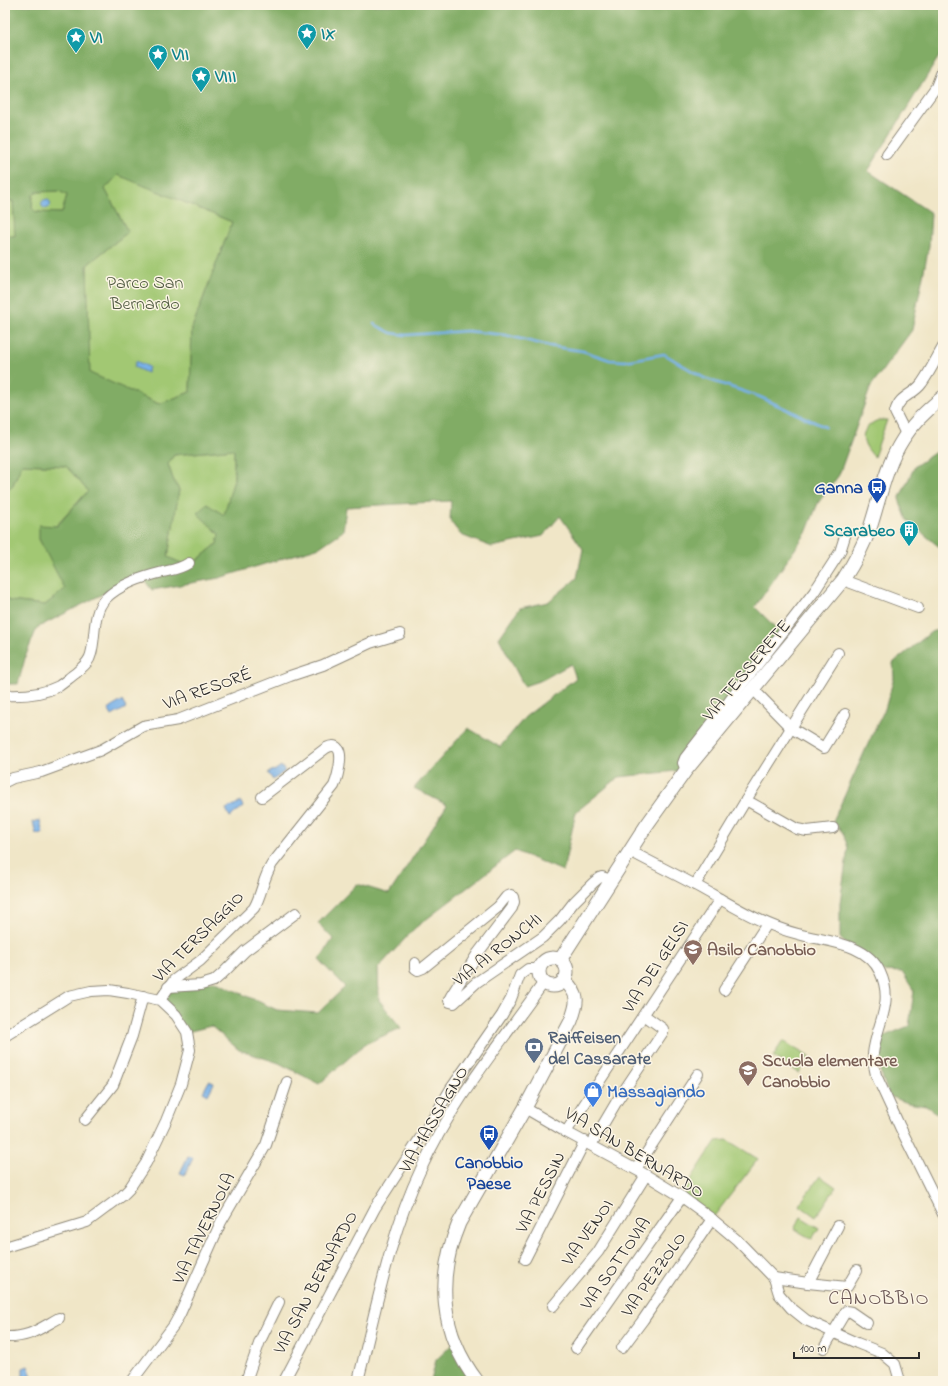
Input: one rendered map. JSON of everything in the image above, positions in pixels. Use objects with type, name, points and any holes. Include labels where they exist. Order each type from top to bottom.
[{"type":"main road","name":"VIA TESSERETE","points":[[560,960],[646,826],[686,770],[843,580],[853,565],[866,538],[891,462],[906,434],[922,416],[943,397]]},
{"type":"main road","points":[[556,958],[560,960],[566,967],[567,971],[564,980],[560,984],[553,986],[544,982],[540,976],[541,965],[548,959],[556,958]]},
{"type":"main road","points":[[477,1381],[462,1359],[454,1342],[449,1324],[444,1282],[447,1262],[451,1244],[459,1223],[525,1108],[577,1007],[576,996],[571,987],[564,980]]},
{"type":"street","points":[[887,155],[936,87],[943,70]]},
{"type":"street","points":[[906,434],[896,412],[898,403],[922,384],[943,347]]},
{"type":"street","points":[[686,770],[683,763],[685,758],[814,592],[840,552],[845,536]]},
{"type":"street","points":[[5,695],[25,695],[59,686],[85,666],[91,656],[97,611],[105,599],[122,587],[137,580],[180,568],[188,563]]},
{"type":"street","points":[[843,580],[918,608]]},
{"type":"street","name":"VIA RESORÉ","points":[[5,782],[13,778],[41,772],[101,750],[143,726],[178,720],[290,676],[323,665],[370,642],[400,634]]},
{"type":"street","points":[[695,885],[838,653]]},
{"type":"street","points":[[753,689],[791,728],[824,748],[845,714]]},
{"type":"street","name":"VIA TERSAGGIO","points":[[160,1000],[168,987],[180,974],[200,962],[254,908],[266,872],[334,786],[339,770],[340,755],[338,750],[331,746],[326,748],[262,797]]},
{"type":"street","points":[[746,800],[797,829],[807,831],[834,828]]},
{"type":"street","points":[[630,851],[767,924],[800,935],[848,946],[867,955],[880,971],[887,990],[884,1015],[873,1054],[876,1075],[943,1214]]},
{"type":"street","name":"VIA AI RONCHI","points":[[415,963],[414,966],[418,970],[423,968],[500,905],[506,896],[510,895],[513,897],[514,902],[512,908],[478,953],[451,996],[449,1000],[450,1002],[454,1003],[477,982],[543,937],[556,925],[574,902],[596,880],[602,877],[611,880]]},
{"type":"street","name":"VIA DEI GELSI","points":[[566,1132],[720,899]]},
{"type":"street","points":[[168,987],[200,985],[214,981],[245,951],[296,912]]},
{"type":"street","points":[[724,990],[767,924]]},
{"type":"street","name":"VIA SAN BERNARDO","points":[[284,1381],[375,1208],[450,1090],[502,1015],[520,975],[528,969],[540,969]]},
{"type":"street","name":"VIA MASSAGNO","points":[[358,1381],[389,1254],[403,1212],[420,1170],[445,1124],[471,1082],[544,982]]},
{"type":"street","points":[[5,1036],[62,1000],[76,993],[110,990],[160,1000],[176,1015],[187,1032],[190,1050],[181,1084],[166,1121],[141,1173],[129,1190],[87,1222],[5,1247]]},
{"type":"street","points":[[85,1120],[113,1085],[132,1036],[143,996]]},
{"type":"street","name":"VIA PESSIN","points":[[525,1259],[588,1143],[663,1030],[644,1015]]},
{"type":"street","points":[[636,1169],[698,1074]]},
{"type":"street","name":"VIA TAVERNOLA","points":[[132,1381],[174,1325],[180,1314],[221,1222],[266,1145],[287,1082]]},
{"type":"street","name":"VIA SAN BERNARDO","points":[[525,1108],[566,1132],[636,1169],[682,1197],[737,1240],[774,1278],[779,1294],[791,1308],[806,1320],[882,1353],[895,1364],[900,1381]]},
{"type":"street","name":"VIA VENOI","points":[[553,1306],[598,1252],[646,1175]]},
{"type":"street","name":"VIA SOTTOVIA","points":[[576,1348],[682,1197]]},
{"type":"street","name":"VIA PEZZOLO","points":[[622,1348],[643,1320],[712,1219]]},
{"type":"street","points":[[808,1283],[838,1226]]},
{"type":"street","points":[[774,1278],[808,1283],[847,1286],[857,1270]]},
{"type":"street","points":[[246,1381],[260,1341],[279,1302]]},
{"type":"street","points":[[824,1348],[845,1313],[848,1311],[867,1323]]},
{"type":"street","points":[[5,1337],[28,1335],[59,1318]]},
{"type":"green space","points":[[5,5],[943,5],[943,55],[940,55],[868,171],[931,213],[929,246],[912,330],[871,386],[839,475],[818,503],[806,533],[755,607],[791,643],[686,770],[619,777],[576,812],[563,871],[515,851],[415,928],[378,968],[379,1000],[401,1028],[365,1044],[319,1084],[279,1063],[239,1050],[211,1026],[187,1032],[160,1000],[168,987],[214,981],[277,1010],[318,1013],[345,987],[319,960],[333,939],[318,923],[357,884],[389,894],[447,805],[414,788],[468,728],[500,747],[525,717],[576,678],[571,664],[542,680],[524,686],[499,638],[520,608],[548,602],[577,578],[583,549],[560,516],[543,536],[492,547],[461,535],[450,521],[451,501],[346,507],[343,531],[320,547],[219,578],[152,590],[140,575],[50,621],[37,628],[26,655],[18,684],[5,684],[5,598],[10,601],[45,605],[65,589],[39,539],[39,525],[57,526],[88,491],[66,466],[22,464],[12,487],[5,492],[5,236],[15,236],[13,201],[5,201]],"holes":[[[118,175],[232,222],[192,328],[190,392],[159,404],[90,373],[87,265],[128,232],[105,189]],[[59,191],[67,195],[62,213],[36,212],[32,208],[33,195],[36,192]],[[234,449],[234,479],[224,515],[207,504],[197,513],[219,534],[217,544],[189,567],[168,557],[179,490],[173,479],[168,464],[174,455]]]},
{"type":"green space","name":"Parco San Bernardo","points":[[118,174],[232,222],[192,328],[190,392],[159,404],[89,373],[87,265],[128,232],[105,189]]},
{"type":"green space","points":[[59,191],[67,195],[62,213],[36,212],[32,208],[33,195],[36,192]]},
{"type":"green space","points":[[13,200],[16,237],[5,236],[5,201]]},
{"type":"green space","points":[[879,420],[887,420],[874,457],[866,446],[863,436],[866,429],[872,423]]},
{"type":"green space","points":[[943,447],[943,550],[907,520],[899,499],[915,466]]},
{"type":"green space","points":[[234,449],[234,479],[217,544],[189,567],[168,557],[179,490],[173,479],[168,464],[174,455]]},
{"type":"green space","points":[[22,464],[66,466],[88,491],[56,526],[39,539],[66,589],[45,605],[9,601],[5,598],[5,492],[12,487]]},
{"type":"green space","points":[[943,629],[943,1122],[942,1117],[926,1106],[908,1103],[889,1096],[877,1062],[877,1055],[882,1037],[909,1026],[914,991],[902,972],[880,971],[840,938],[840,903],[848,848],[843,833],[833,821],[885,709],[894,678],[893,663],[931,632]]},
{"type":"green space","points":[[783,1041],[809,1057],[799,1073],[773,1056]]},
{"type":"green space","points":[[727,1140],[758,1159],[712,1219],[680,1196],[716,1141]]},
{"type":"green space","points":[[820,1176],[836,1187],[816,1217],[799,1205]]},
{"type":"green space","points":[[801,1217],[819,1228],[812,1239],[794,1229]]},
{"type":"green space","points":[[455,1342],[477,1381],[431,1381],[436,1360]]},
{"type":"water","points":[[46,199],[51,204],[46,209],[41,204]]},
{"type":"water","points":[[136,361],[149,367],[147,373],[134,367]]},
{"type":"water","points":[[122,701],[126,708],[112,716],[108,709]]},
{"type":"water","points":[[281,766],[285,771],[273,780],[268,773]]},
{"type":"water","points":[[241,802],[243,807],[230,817],[226,809]]},
{"type":"water","points":[[40,820],[43,833],[36,834],[33,822]]},
{"type":"water","points":[[209,1081],[214,1083],[208,1095],[203,1092]]},
{"type":"water","points":[[188,1156],[193,1158],[185,1175],[180,1173]]},
{"type":"water","points":[[28,1366],[33,1379],[23,1381],[23,1368]]},
{"type":"waterway","points":[[374,324],[391,333],[406,335],[467,331],[505,335],[549,346],[583,351],[610,360],[625,361],[664,354],[704,378],[760,397],[825,427]]},
{"type":"place","name":"IX","points":[[307,50]]},
{"type":"place","name":"VI","points":[[76,54]]},
{"type":"place","name":"VII","points":[[158,71]]},
{"type":"place","name":"VIII","points":[[201,93]]},
{"type":"place","name":"Ganna","points":[[877,504]]},
{"type":"place","name":"Scarabeo","points":[[909,547]]},
{"type":"place","name":"Asilo Canobbio","points":[[693,966]]},
{"type":"place","name":"Raiffeisen del Cassarate","points":[[534,1064]]},
{"type":"place","name":"Scuola elementare Canobbio","points":[[748,1087]]},
{"type":"place","name":"Massagiando","points":[[593,1108]]},
{"type":"place","name":"Canobbio Paese","points":[[489,1151]]},
{"type":"district","name":"CANOBBIO","points":[[879,1297]]}]
